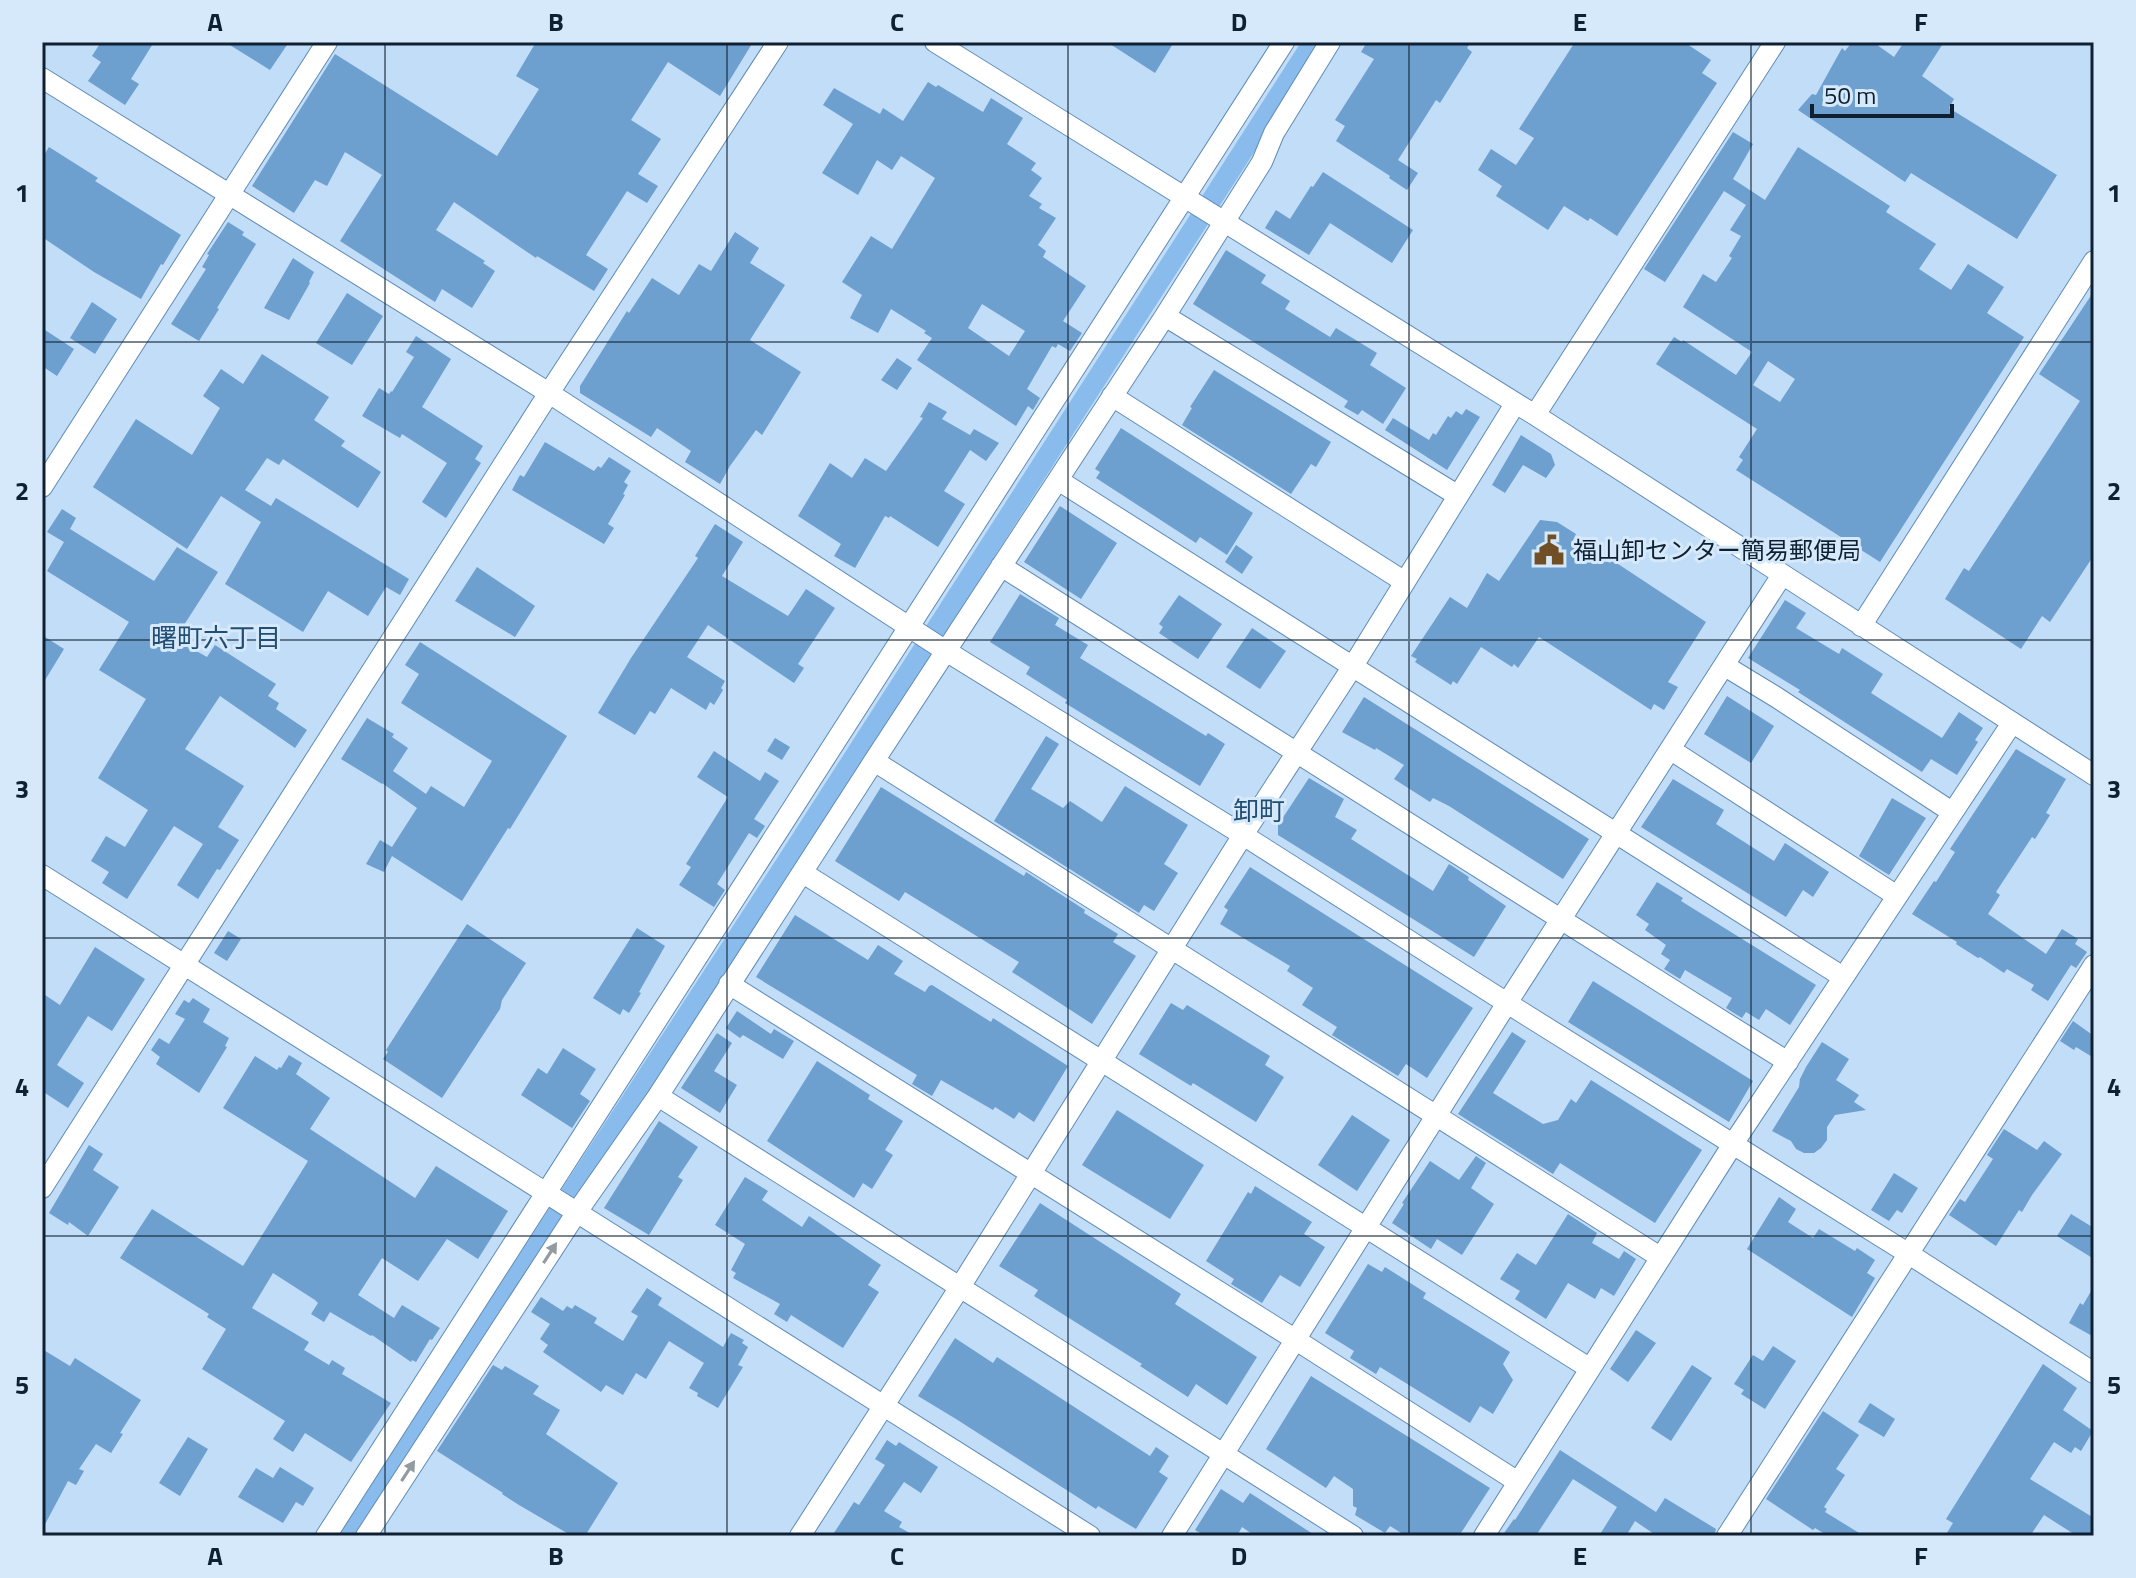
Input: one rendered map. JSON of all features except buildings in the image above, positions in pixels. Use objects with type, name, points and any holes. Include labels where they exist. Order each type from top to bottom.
[{"type":"street","points":[[42,487],[327,42]]},
{"type":"street","points":[[42,1188],[549,393],[778,42]]},
{"type":"street","points":[[935,42],[1535,415],[2094,775]]},
{"type":"street","points":[[326,1536],[914,630],[1188,200],[1284,42]]},
{"type":"street","points":[[366,1536],[574,1210],[658,1096],[803,873],[941,648],[1001,566],[1165,316],[1219,219],[1262,162],[1274,133],[1330,42]]},
{"type":"street","points":[[1535,415],[1775,42]]},
{"type":"street","points":[[42,78],[549,393],[941,648],[1243,835],[2094,1373]]},
{"type":"street","points":[[1861,626],[2094,261]]},
{"type":"street","points":[[1165,316],[1457,495]]},
{"type":"street","points":[[1112,396],[1405,582]]},
{"type":"street","points":[[800,1536],[1353,666],[1515,404]]},
{"type":"street","points":[[1058,480],[1843,977]]},
{"type":"street","points":[[1001,566],[1788,1062]]},
{"type":"street","points":[[1172,1536],[1507,1003],[1782,575]]},
{"type":"street","points":[[1725,666],[1952,812]]},
{"type":"street","points":[[1484,1536],[1733,1144],[2012,723]]},
{"type":"street","points":[[1671,750],[1897,896]]},
{"type":"street","points":[[874,761],[1660,1257]]},
{"type":"street","points":[[803,873],[1589,1368]]},
{"type":"street","points":[[42,875],[1090,1536]]},
{"type":"street","points":[[1727,1536],[2094,965]]},
{"type":"street","points":[[729,984],[1518,1482]]},
{"type":"street","points":[[658,1096],[1353,1536]]},
{"type":"waterway","points":[[348,1536],[833,790],[1313,42]]},
{"type":"place","name":"福山卸センター簡易郵便局","points":[[1549,550]]},
{"type":"district","name":"曙町六丁目","points":[[216,637]]},
{"type":"district","name":"卸町","points":[[1259,810]]}]
